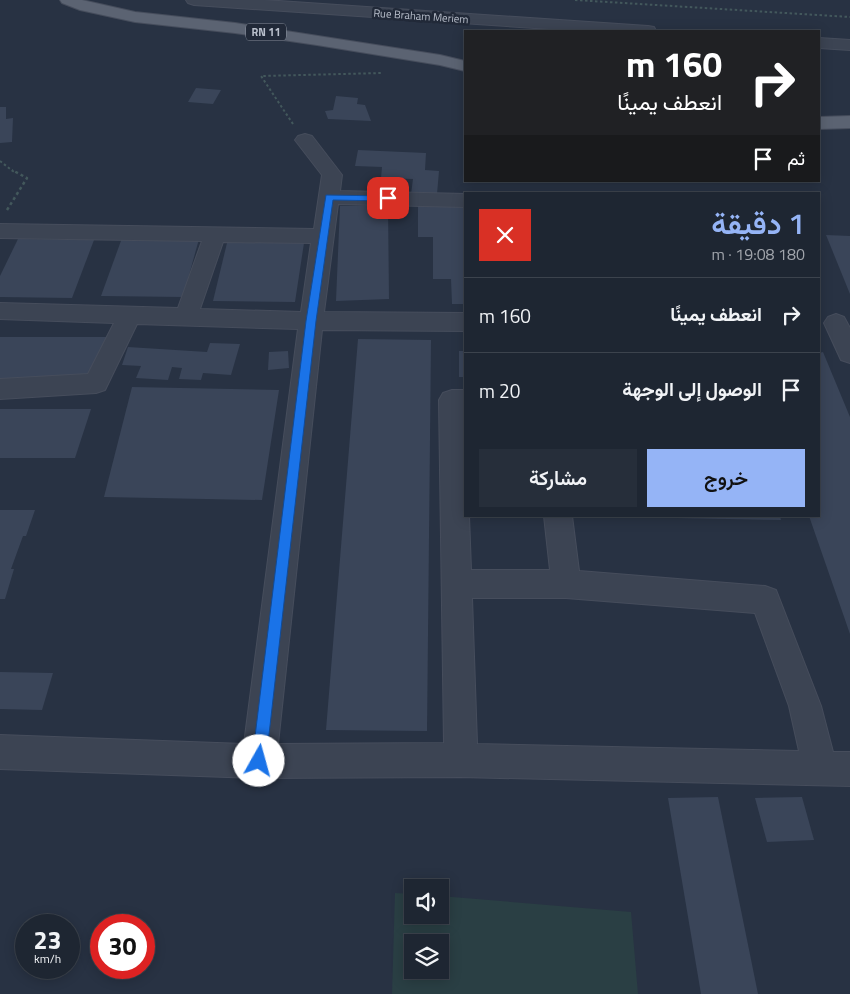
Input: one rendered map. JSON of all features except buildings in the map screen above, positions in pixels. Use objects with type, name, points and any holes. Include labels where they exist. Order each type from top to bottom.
[{"type":"main road","name":"RN 11","points":[[68,0],[86,7],[134,17],[308,38],[464,66]]},
{"type":"main road","points":[[820,123],[850,122]]},
{"type":"street","name":"Rue Braham Meriem","points":[[194,0],[311,4],[512,15],[640,30]]},
{"type":"street","points":[[820,43],[850,45]]},
{"type":"street","points":[[259,761],[311,321],[332,175],[305,140]]},
{"type":"street","points":[[329,197],[464,200]]},
{"type":"street","points":[[2,223],[215,234],[324,236]]},
{"type":"street","points":[[186,317],[215,234]]},
{"type":"street","points":[[0,311],[311,321],[464,322]]},
{"type":"street","points":[[0,389],[96,383],[130,315]]},
{"type":"street","points":[[835,323],[850,354]]},
{"type":"street","points":[[461,760],[452,400],[464,400]]},
{"type":"street","points":[[558,517],[566,584]]},
{"type":"street","points":[[0,752],[259,761],[461,760],[835,769],[805,706],[766,600],[566,584],[456,584]]},
{"type":"path","points":[[575,0],[850,18]]},
{"type":"path","points":[[305,140],[261,76],[388,72]]},
{"type":"path","points":[[0,161],[9,169],[27,178],[2,223]]},
{"type":"green space","points":[[395,893],[404,894],[404,924],[449,924],[449,897],[631,912],[638,994],[392,994]]},
{"type":"route","points":[[259,761],[311,321],[329,197],[388,198]]}]
